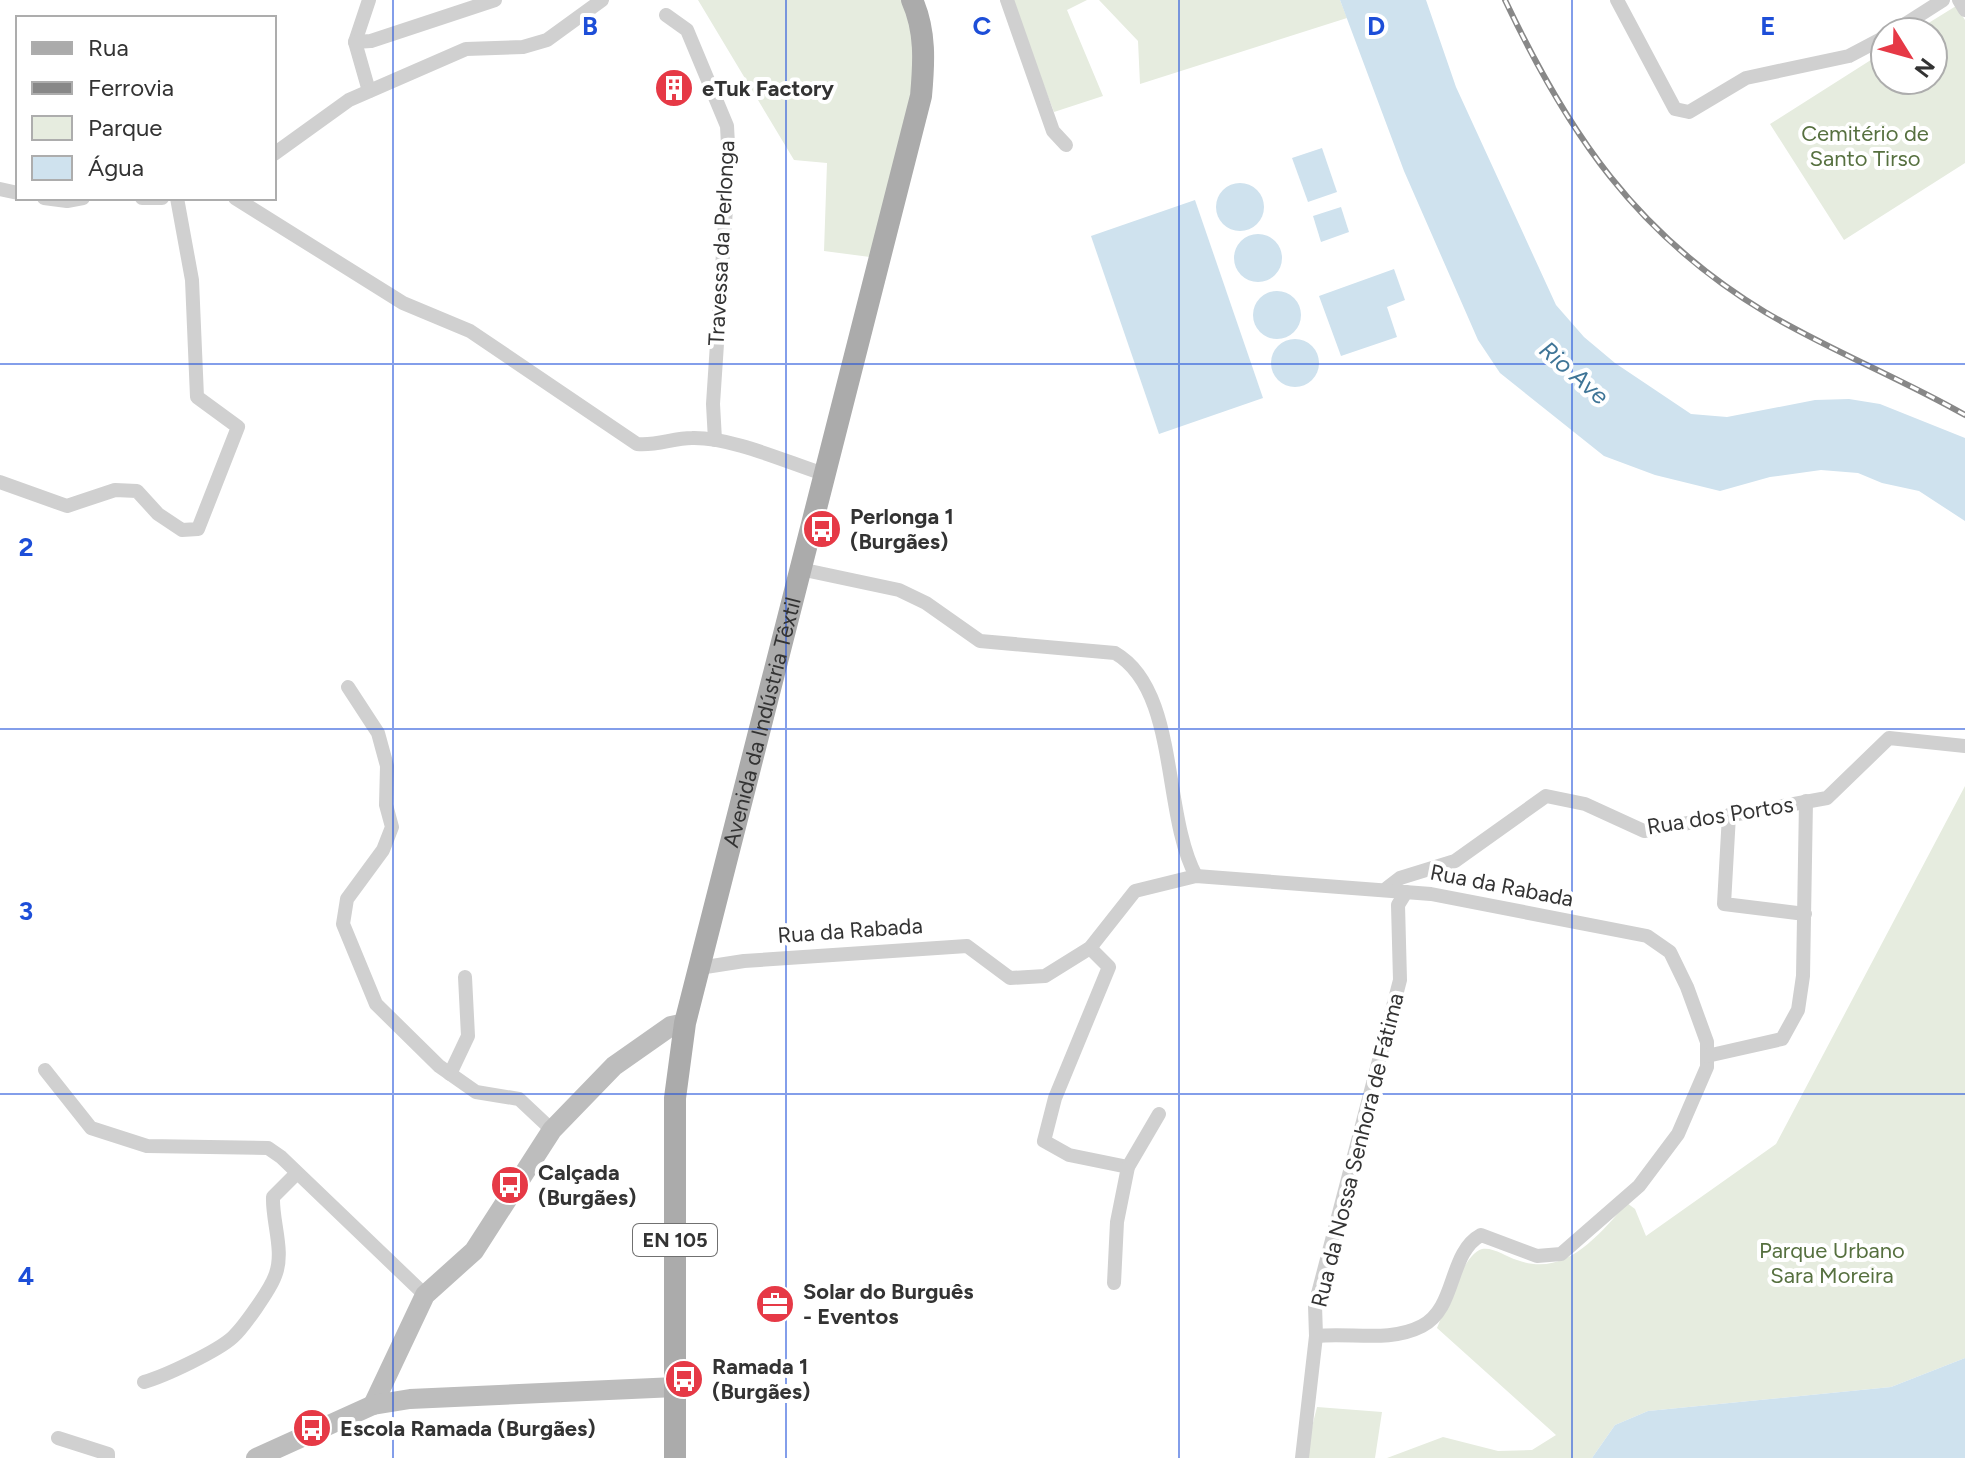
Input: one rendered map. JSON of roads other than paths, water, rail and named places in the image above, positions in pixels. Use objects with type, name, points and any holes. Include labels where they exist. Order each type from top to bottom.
[{"type":"main road","name":"Avenida da Indústria Têxtil","points":[[675,1458],[675,1098],[685,1023],[921,96],[925,60],[919,17],[912,0]]},
{"type":"street","points":[[369,0],[355,42],[369,91]]},
{"type":"street","points":[[355,42],[371,41],[495,0]]},
{"type":"street","points":[[276,153],[349,100],[466,49],[523,47],[547,40],[602,0]]},
{"type":"street","points":[[1007,0],[1053,131],[1066,145]]},
{"type":"street","points":[[1617,0],[1675,109],[1681,113],[1689,112],[1746,78],[1849,56],[1869,45]]},
{"type":"street","points":[[1918,16],[1943,0]]},
{"type":"street","points":[[1959,0],[1965,10]]},
{"type":"street","name":"Travessa da Perlonga","points":[[666,15],[687,30],[727,126],[729,163],[713,404],[715,440]]},
{"type":"street","points":[[0,482],[67,506],[115,490],[137,491],[158,514],[182,530],[198,529],[238,427],[197,397],[192,280],[177,200]]},
{"type":"street","points":[[238,200],[403,303],[470,331],[637,444],[654,446],[691,438],[715,440],[824,474]]},
{"type":"street","points":[[800,569],[899,590],[926,603],[980,641],[1115,653],[1131,662],[1151,695],[1183,848],[1196,876]]},
{"type":"street","points":[[348,687],[378,733],[387,766],[386,805],[392,827],[383,850],[347,899],[343,924],[376,1004],[450,1074],[476,1092],[519,1099],[552,1130]]},
{"type":"street","name":"Rua dos Portos","points":[[1387,888],[1400,878],[1455,861],[1546,796],[1585,804],[1644,831],[1827,798],[1889,738],[1965,746]]},
{"type":"street","points":[[1707,1056],[1782,1039],[1798,1010],[1805,914],[1806,801]]},
{"type":"street","points":[[1729,815],[1724,904],[1805,914]]},
{"type":"street","name":"Rua da Rabada","points":[[699,968],[744,961],[967,946],[1010,978],[1045,976],[1090,948],[1135,891],[1196,876],[1387,888],[1647,936],[1670,952],[1707,1042],[1707,1067],[1693,1103],[1661,1161],[1593,1229],[1561,1254],[1537,1256],[1481,1235],[1467,1242],[1437,1314],[1423,1326],[1378,1337],[1316,1336]]},
{"type":"street","name":"Rua da Nossa Senhora de Fátima","points":[[1302,1458],[1316,1336],[1315,1305],[1400,980],[1398,905],[1406,892]]},
{"type":"street","points":[[1090,948],[1109,967],[1055,1098],[1044,1141],[1069,1155],[1128,1167]]},
{"type":"street","points":[[450,1074],[468,1036],[465,977]]},
{"type":"street","points":[[373,1405],[425,1295],[474,1251],[552,1130],[614,1066],[671,1026],[685,1023]]},
{"type":"street","points":[[45,1070],[91,1128],[147,1146],[268,1148],[425,1295]]},
{"type":"street","points":[[1114,1283],[1117,1222],[1128,1167],[1159,1114]]},
{"type":"street","points":[[144,1382],[161,1377],[232,1338],[276,1276],[279,1249],[272,1216],[273,1197],[295,1175]]},
{"type":"street","points":[[269,1455],[373,1405],[410,1399],[676,1387]]},
{"type":"street","points":[[58,1438],[108,1454],[108,1458]]},
{"type":"water","name":"Rio Ave","points":[[1340,0],[1426,0],[1456,87],[1556,305],[1584,337],[1615,363],[1691,414],[1727,417],[1815,400],[1849,399],[1880,404],[1965,438],[1965,521],[1919,491],[1882,483],[1858,473],[1821,470],[1770,477],[1720,491],[1655,475],[1604,456],[1500,373],[1478,340],[1404,171]]},
{"type":"water","points":[[1322,148],[1337,192],[1308,202],[1292,158]]},
{"type":"water","points":[[1240,183],[1257,190],[1264,207],[1257,224],[1240,231],[1223,224],[1216,207],[1223,190]]},
{"type":"water","points":[[1195,200],[1263,398],[1159,434],[1091,236]]},
{"type":"water","points":[[1341,207],[1349,232],[1321,242],[1313,216]]},
{"type":"water","points":[[1258,234],[1275,241],[1282,258],[1275,275],[1258,282],[1241,275],[1234,258],[1241,241]]},
{"type":"water","points":[[1394,269],[1405,300],[1387,307],[1397,337],[1341,356],[1319,296]]},
{"type":"water","points":[[1277,291],[1294,298],[1301,315],[1294,332],[1277,339],[1260,332],[1253,315],[1260,298]]},
{"type":"water","points":[[1295,339],[1312,346],[1319,363],[1312,380],[1295,387],[1278,380],[1271,363],[1278,346]]},
{"type":"water","points":[[1965,1358],[1965,1458],[1592,1458],[1615,1425],[1648,1411],[1891,1387]]},
{"type":"railway","points":[[1505,0],[1554,94],[1581,137],[1610,177],[1679,249],[1719,282],[1765,312],[1965,415]]},
{"type":"place","name":"eTuk Factory","points":[[674,88]]},
{"type":"place","name":"Perlonga 1 (Burgães)","points":[[822,529]]},
{"type":"place","name":"Calçada (Burgães)","points":[[510,1185]]},
{"type":"place","name":"Solar do Burguês - Eventos","points":[[775,1304]]},
{"type":"place","name":"Ramada 1 (Burgães)","points":[[684,1379]]},
{"type":"place","name":"Escola Ramada (Burgães)","points":[[312,1428]]},
{"type":"park label","name":"Cemitério de Santo Tirso","points":[[1865,146]]},
{"type":"park label","name":"Parque Urbano Sara Moreira","points":[[1832,1262]]}]
